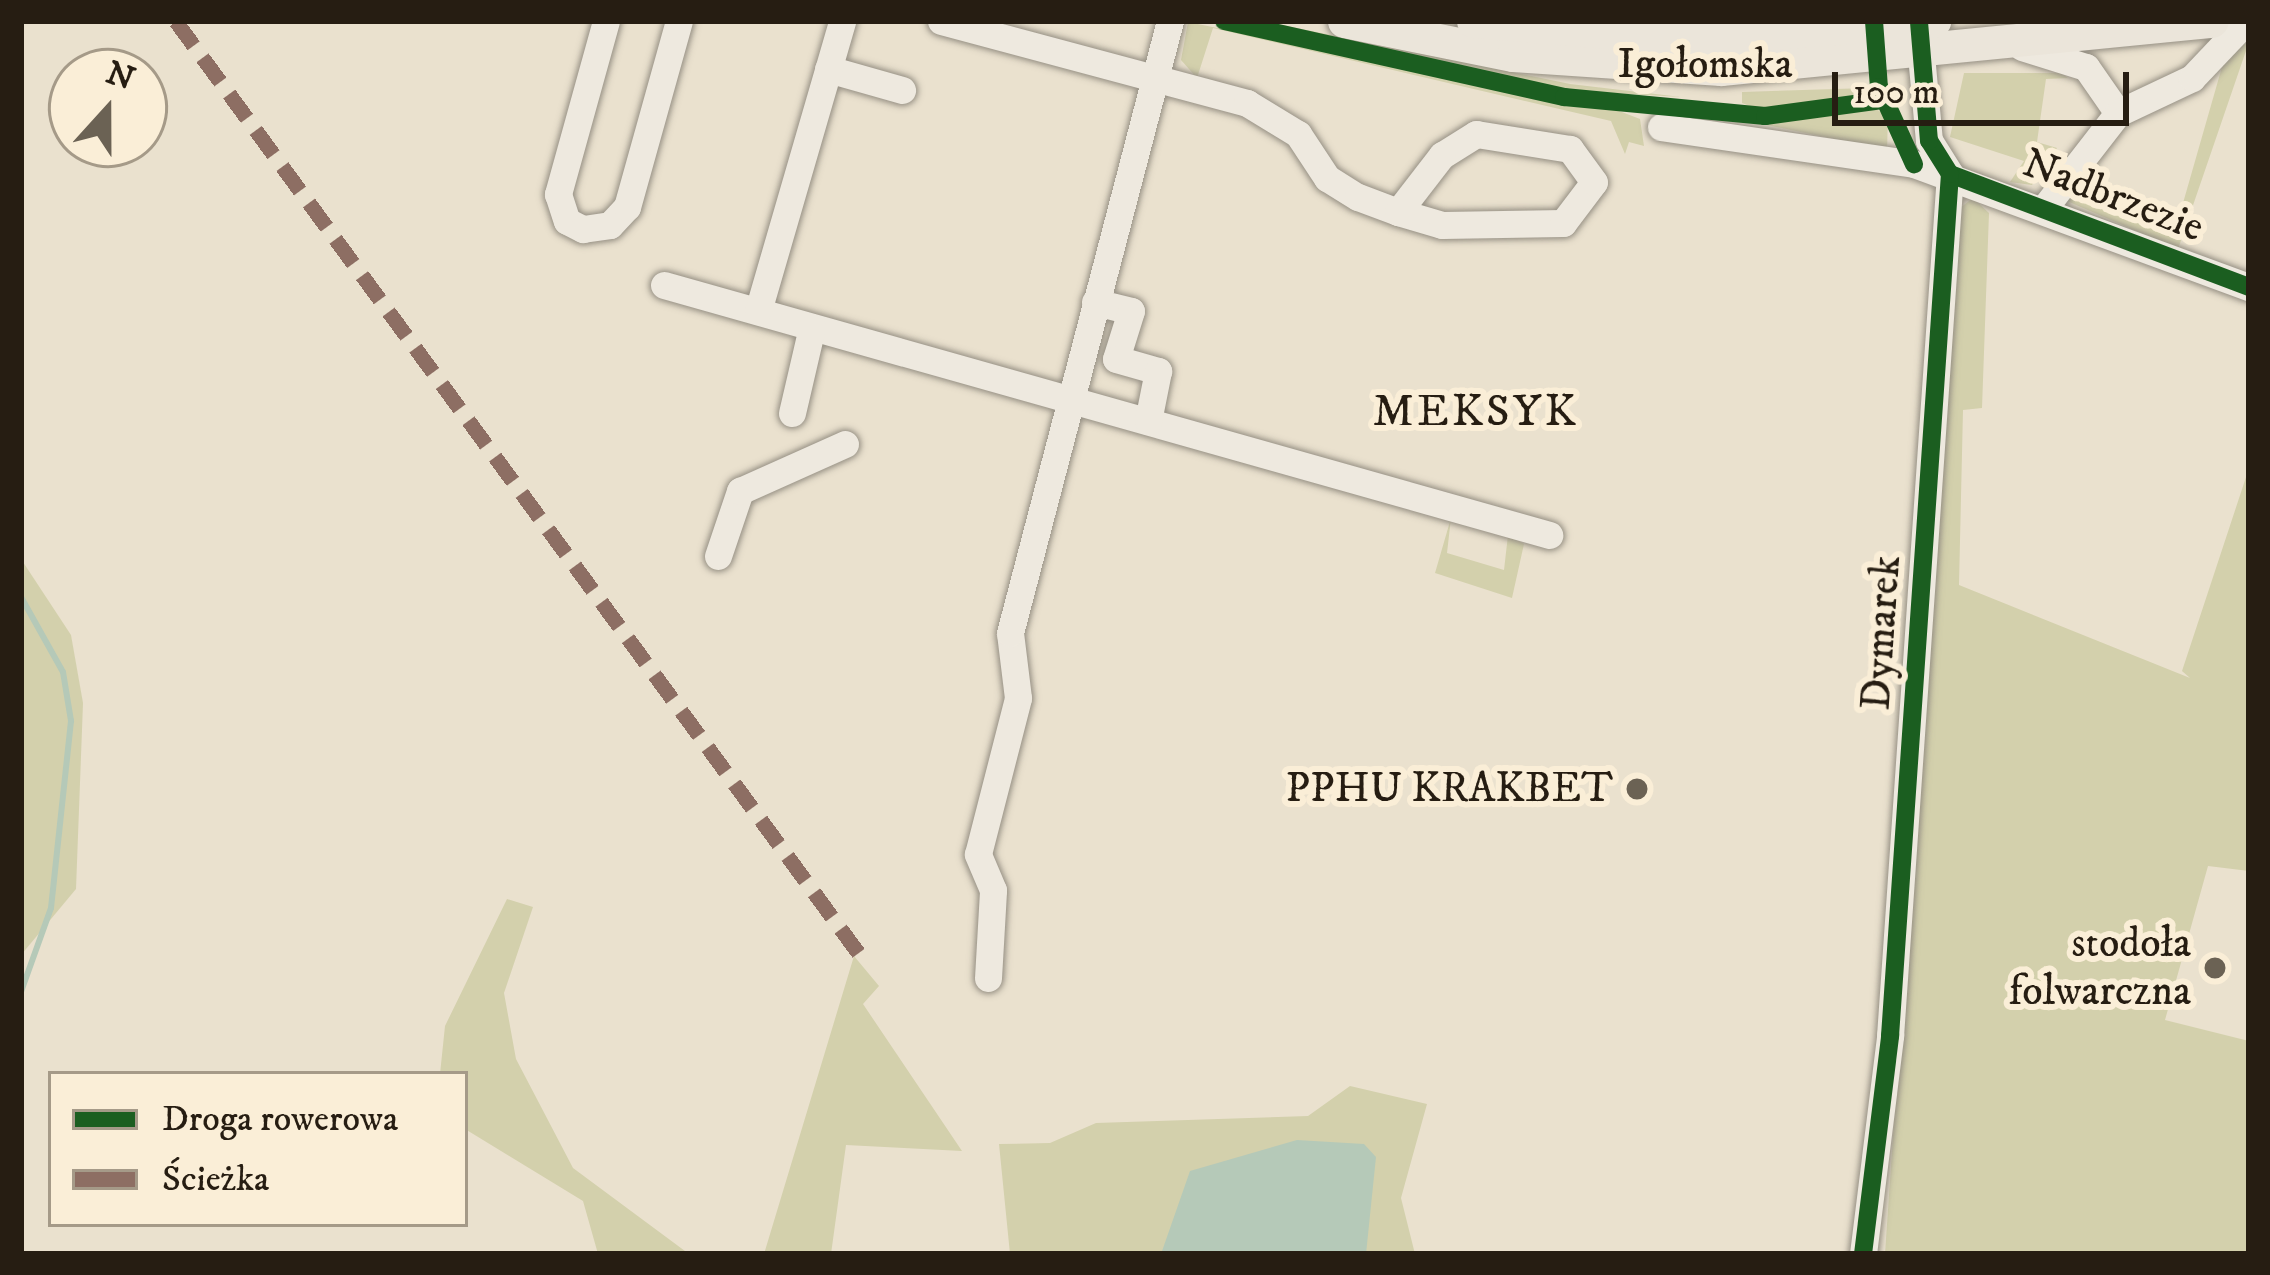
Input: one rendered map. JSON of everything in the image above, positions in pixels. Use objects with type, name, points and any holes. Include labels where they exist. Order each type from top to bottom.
[{"type":"main road","name":"Igołomska","points":[[1344,21],[1607,65],[1921,57],[2212,21]]},
{"type":"main road","name":"Igołomska","points":[[1473,21],[1693,39],[1934,21]]},
{"type":"street","points":[[606,21],[558,194],[567,221],[583,229],[610,225],[627,207],[679,21]]},
{"type":"street","points":[[758,311],[842,21]]},
{"type":"street","points":[[941,21],[1276,115],[1327,178],[1398,212],[1533,230],[1566,222],[1594,182],[1570,149],[1476,134],[1442,155],[1398,212]]},
{"type":"street","points":[[988,978],[993,890],[978,854],[1018,698],[1010,633],[1067,400],[1160,85],[1170,21]]},
{"type":"street","points":[[2045,208],[2118,113],[2192,77],[2246,21]]},
{"type":"street","name":"Dymarek","points":[[1863,1254],[1890,1036],[1950,174],[1929,141],[1918,22]]},
{"type":"street","points":[[2022,46],[2086,67],[2118,113]]},
{"type":"street","points":[[828,69],[902,90]]},
{"type":"street","name":"Nadbrzezie","points":[[1661,127],[1756,133],[1950,174],[2249,287]]},
{"type":"street","points":[[664,285],[1549,535]]},
{"type":"street","points":[[1095,302],[1131,311],[1116,359],[1158,371],[1148,421]]},
{"type":"street","points":[[792,413],[812,327]]},
{"type":"street","points":[[718,556],[740,491],[845,444]]},
{"type":"shaded area","points":[[1263,21],[1570,84],[1681,97],[1560,90]]},
{"type":"shaded area","points":[[1188,22],[1614,109],[1640,119],[1644,146],[1629,142],[1625,154],[1611,121],[1213,28],[1197,78],[1181,60]]},
{"type":"shaded area","points":[[2249,42],[2178,249],[2067,201],[2078,189],[2134,217],[2139,205],[2179,217],[2226,53]]},
{"type":"shaded area","points":[[1964,73],[2061,73],[2068,78],[2046,79],[2037,142],[2057,148],[2032,185],[2010,182],[2024,161],[1950,137]]},
{"type":"shaded area","points":[[1868,88],[1859,98],[1762,111],[1742,103],[1742,92]]},
{"type":"shaded area","points":[[1874,108],[1888,116],[1887,150],[1757,123]]},
{"type":"shaded area","points":[[1973,198],[1989,213],[1982,408],[1963,410],[1959,585],[2190,678],[2182,671],[2249,468],[2249,871],[2208,866],[2165,1020],[2249,1041],[2249,1254],[1885,1254],[1956,211]]},
{"type":"shaded area","points":[[1451,518],[1447,553],[1504,570],[1508,535],[1524,544],[1512,598],[1435,573]]},
{"type":"shaded area","points":[[21,559],[71,635],[83,703],[76,889],[21,955]]},
{"type":"shaded area","points":[[507,899],[533,907],[504,993],[516,1059],[573,1168],[689,1254],[598,1254],[583,1201],[468,1131],[468,1071],[440,1071],[445,1026]]},
{"type":"shaded area","points":[[854,956],[879,986],[863,1004],[962,1151],[846,1145],[831,1254],[764,1254]]},
{"type":"shaded area","points":[[1350,1086],[1427,1104],[1401,1198],[1415,1254],[1010,1254],[999,1144],[1050,1143],[1096,1123],[1308,1116]]},
{"type":"shaded area","points":[[1297,1140],[1364,1144],[1376,1157],[1366,1254],[1161,1254],[1190,1171]]},
{"type":"waterway","points":[[21,597],[63,672],[71,721],[51,908],[21,992]]},
{"type":"marked path","points":[[176,21],[860,955]]},
{"type":"cycle path","points":[[1224,21],[1564,97],[1765,116],[1884,100]]},
{"type":"cycle path","points":[[1874,21],[1879,87],[1914,164]]},
{"type":"cycle path","points":[[1863,1254],[1890,1036],[1950,174],[1929,141],[1919,23]]},
{"type":"cycle path","points":[[1950,174],[2249,287]]},
{"type":"place","name":"PPHU KRAKBET","points":[[1637,789]]},
{"type":"place","name":"stodoła folwarczna","points":[[2215,968]]},
{"type":"district","name":"MEKSYK","points":[[1476,413]]}]
